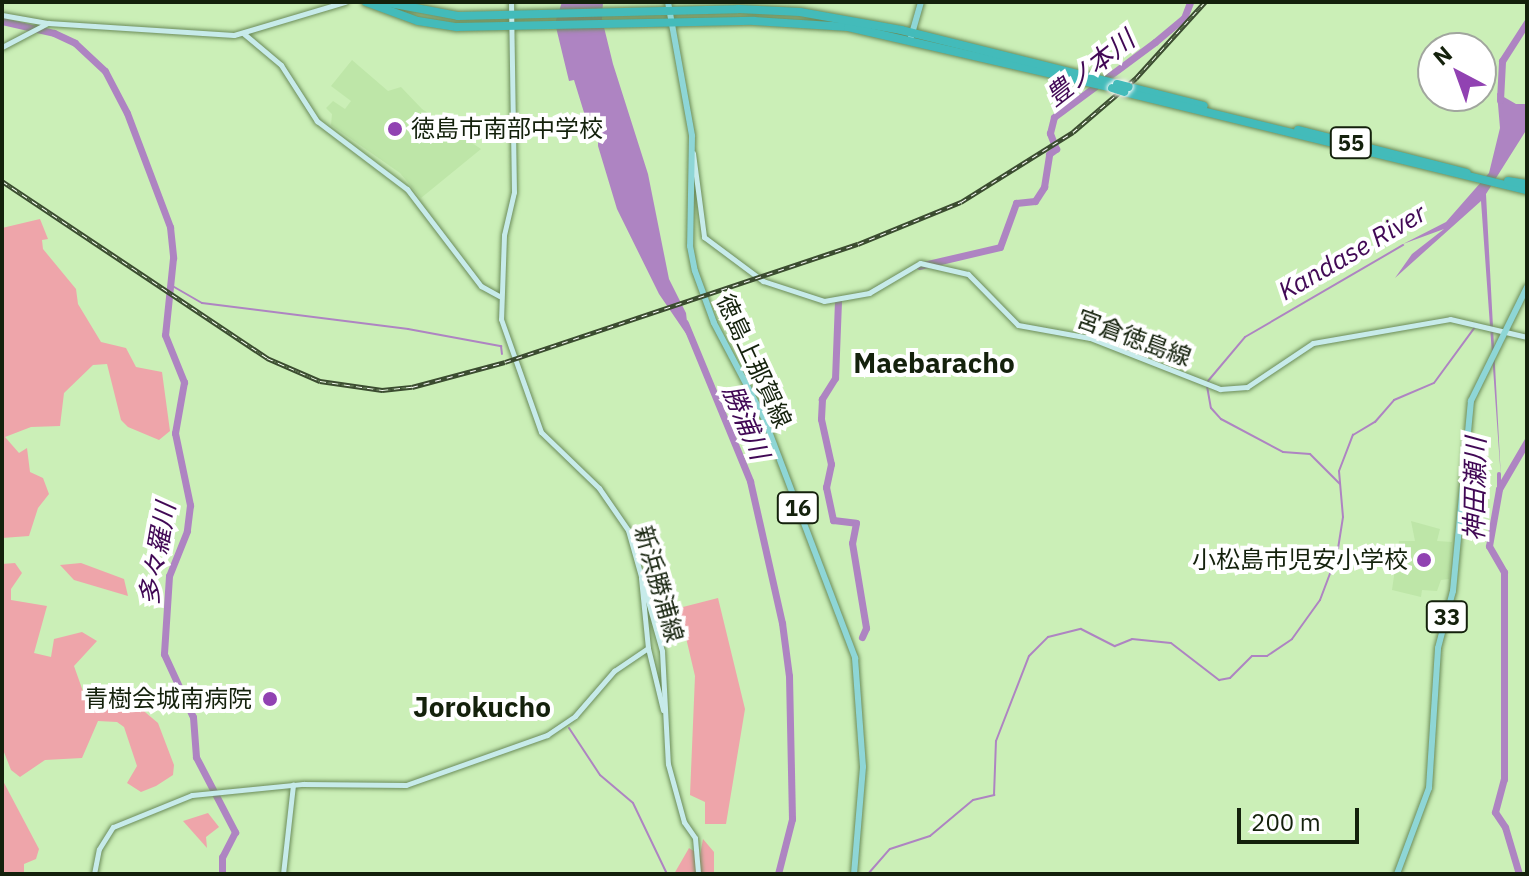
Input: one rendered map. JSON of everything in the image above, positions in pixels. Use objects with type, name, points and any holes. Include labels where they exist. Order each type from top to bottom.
[{"type":"highway","name":"55","points":[[366,2],[437,25],[512,27],[753,9],[850,23],[912,35],[1455,173],[1527,187]]},
{"type":"highway","name":"55","points":[[384,2],[440,15],[666,14],[754,21],[850,23]]},
{"type":"highway","points":[[440,15],[512,27]]},
{"type":"main road","points":[[2,15],[46,24],[246,32],[345,2]]},
{"type":"main road","name":"新浜勝浦線","points":[[511,2],[514,192],[499,296],[506,338],[541,432],[613,507],[628,530],[662,651],[668,764],[684,822],[695,838],[698,874]]},
{"type":"main road","points":[[912,35],[921,2]]},
{"type":"main road","name":"徳島上那賀線","points":[[666,14],[693,152],[690,246],[695,271],[714,323],[764,418],[855,658],[863,767],[854,874]]},
{"type":"main road","points":[[2,47],[46,24]]},
{"type":"main road","points":[[246,32],[281,65],[317,121],[407,189],[481,286],[499,296]]},
{"type":"main road","name":"宮倉徳島線","points":[[693,152],[704,237],[763,281],[824,301],[869,293],[920,263],[968,274],[1018,325],[1090,338],[1220,389],[1247,387],[1313,343],[1450,319],[1527,337]]},
{"type":"main road","name":"33","points":[[1397,874],[1429,788],[1438,648],[1453,591],[1468,418],[1490,358],[1527,287]]},
{"type":"main road","points":[[642,573],[648,648],[665,716]]},
{"type":"main road","points":[[94,874],[101,843],[121,822],[206,792],[293,785],[406,785],[547,735],[575,716],[614,671],[648,648]]},
{"type":"main road","points":[[283,874],[293,785]]},
{"type":"shaded area","points":[[562,2],[603,2],[602,19],[613,64],[648,174],[669,279],[686,313],[689,338],[659,294],[617,209],[598,146],[598,127],[590,115],[586,119],[574,80],[569,81],[555,23]]},
{"type":"shaded area","name":"徳島市南部中学校","points":[[352,60],[388,91],[401,87],[422,109],[481,149],[421,198],[400,173],[331,125],[332,114],[326,108],[333,101],[345,109],[351,101],[331,86]]},
{"type":"shaded area","points":[[1497,93],[1516,104],[1527,104],[1527,129],[1486,194],[1501,479],[1481,201],[1395,278],[1412,254],[1444,229],[1403,244],[1446,222],[1489,173],[1500,128]]},
{"type":"shaded area","points":[[40,219],[48,239],[42,240],[43,249],[76,289],[78,304],[101,342],[126,348],[136,367],[162,372],[170,431],[159,440],[128,427],[121,420],[107,364],[93,365],[64,393],[60,426],[31,427],[5,437],[19,453],[27,448],[30,472],[43,478],[49,494],[38,508],[29,536],[2,538],[2,228]]},
{"type":"shaded area","name":"小松島市児安小学校","points":[[1411,521],[1440,529],[1437,541],[1452,542],[1449,579],[1441,580],[1437,591],[1422,590],[1421,597],[1392,590],[1399,541],[1415,541]]},
{"type":"shaded area","points":[[15,563],[22,573],[11,589],[11,600],[47,606],[34,653],[51,657],[54,639],[82,632],[97,641],[74,666],[85,697],[90,701],[107,688],[135,692],[139,707],[158,723],[174,765],[173,775],[141,792],[127,783],[137,766],[124,727],[117,722],[98,721],[82,758],[45,760],[20,777],[11,770],[2,747],[2,564]]},
{"type":"shaded area","points":[[81,563],[124,579],[128,596],[74,580],[60,565]]},
{"type":"shaded area","points":[[718,598],[745,709],[726,824],[705,824],[705,802],[690,795],[695,676],[679,608]]},
{"type":"shaded area","points":[[2,779],[39,849],[36,859],[24,864],[24,874],[2,874]]},
{"type":"shaded area","points":[[208,813],[219,827],[206,837],[207,848],[183,821]]},
{"type":"shaded area","points":[[703,839],[714,852],[714,874],[674,874],[689,848],[700,855]]},
{"type":"waterway","name":"豊ノ本川","points":[[919,266],[1000,247],[1016,203],[1035,201],[1044,187],[1049,154],[1056,149],[1050,133],[1054,117],[1184,18],[1190,2]]},
{"type":"waterway","name":"多々羅川","points":[[2,21],[54,33],[75,43],[105,71],[127,113],[170,227],[173,258],[165,335],[184,382],[175,433],[190,505],[187,531],[169,576],[164,654],[193,717],[196,757],[235,832],[222,857],[222,874]]},
{"type":"waterway","points":[[1500,100],[1502,61],[1527,22]]},
{"type":"waterway","name":"Kandase River","points":[[1208,381],[1245,337],[1403,245]]},
{"type":"waterway","points":[[169,284],[202,303],[408,329],[501,346],[502,354]]},
{"type":"waterway","name":"豊ノ本川","points":[[838,301],[835,378],[822,399],[821,419],[831,464],[826,487],[833,520],[856,523],[852,543],[866,628],[862,637]]},
{"type":"waterway","name":"勝浦川","points":[[685,323],[750,481],[782,623],[789,676],[792,819],[778,874]]},
{"type":"waterway","points":[[868,874],[890,849],[930,836],[973,800],[994,795],[996,741],[1029,656],[1048,637],[1081,629],[1115,646],[1132,639],[1171,643],[1219,680],[1230,678],[1252,656],[1267,656],[1292,639],[1320,600],[1337,555],[1343,517],[1339,471],[1353,435],[1375,422],[1394,400],[1434,383],[1475,327]]},
{"type":"waterway","name":"Kandase River","points":[[1207,386],[1211,408],[1221,419],[1283,452],[1310,454],[1340,484]]},
{"type":"waterway","name":"神田瀬川","points":[[1519,874],[1505,827],[1495,812],[1504,779],[1504,572],[1489,546],[1499,489],[1527,441]]},
{"type":"waterway","name":"神田瀬川","points":[[1499,474],[1499,489]]},
{"type":"waterway","points":[[569,728],[600,775],[633,803],[667,874]]},
{"type":"railway","points":[[2,181],[267,358],[320,381],[382,390],[412,387],[505,362],[858,244],[961,202],[1073,132],[1136,78],[1205,2]]},
{"type":"place","name":"徳島市南部中学校","points":[[395,129]]},
{"type":"place","name":"小松島市児安小学校","points":[[1424,560]]},
{"type":"place","name":"青樹会城南病院","points":[[270,699]]},
{"type":"district","name":"Maebaracho","points":[[934,363]]},
{"type":"district","name":"Jorokucho","points":[[482,707]]}]
